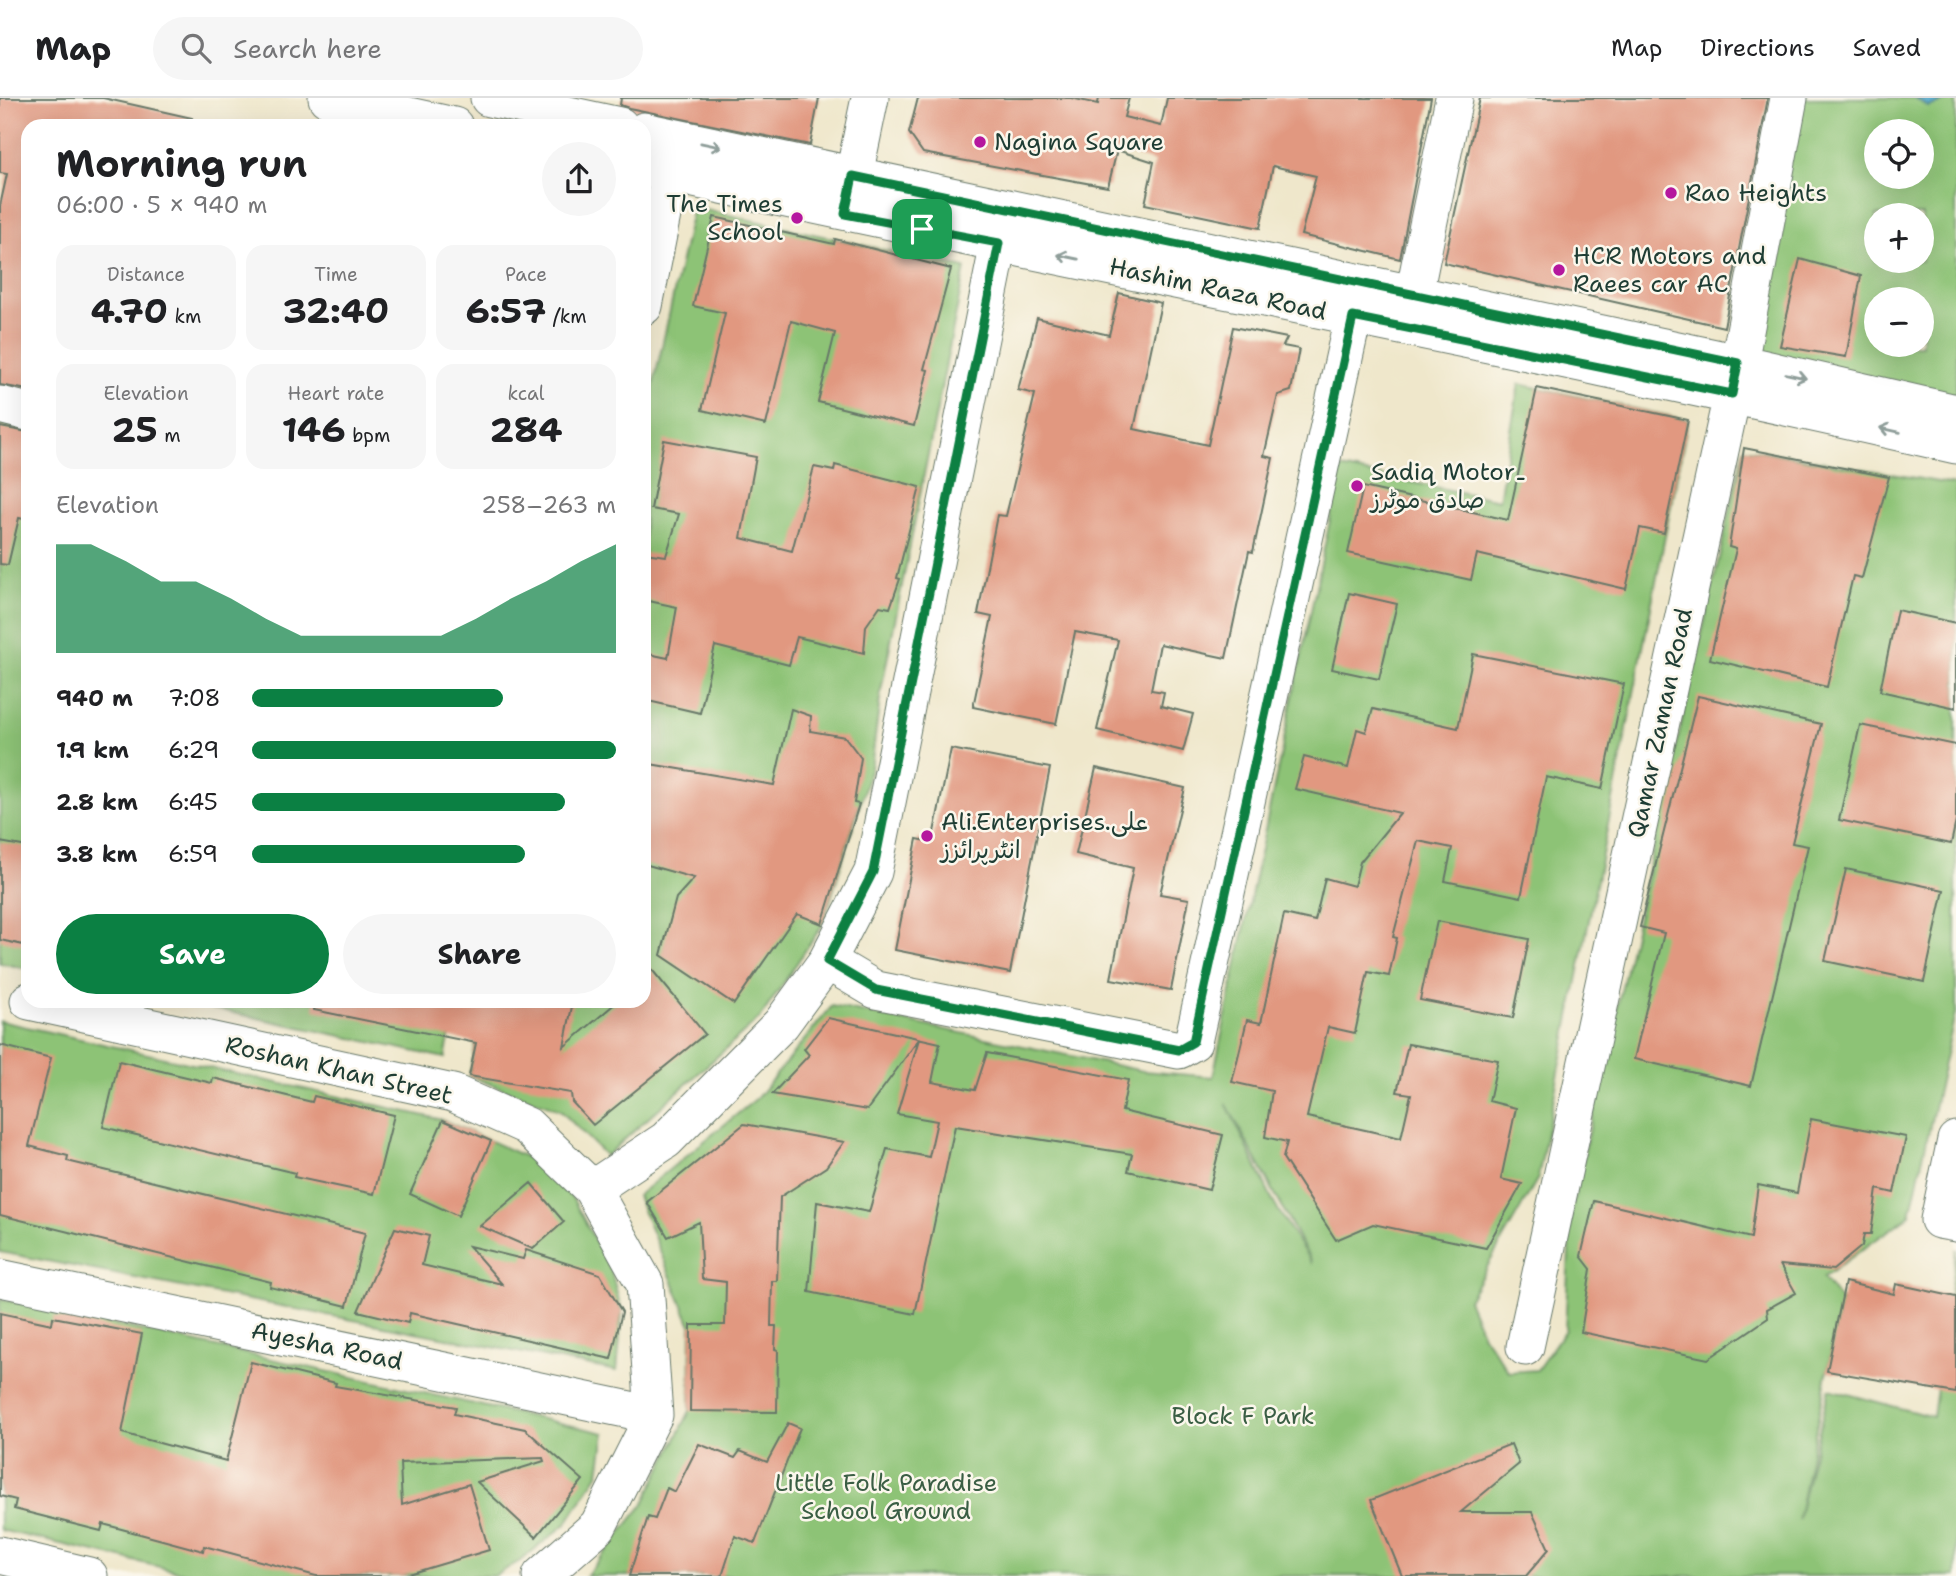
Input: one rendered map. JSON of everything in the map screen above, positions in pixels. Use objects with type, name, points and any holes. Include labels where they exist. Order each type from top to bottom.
[{"type":"street","points":[[324,119],[328,98],[422,119]]},
{"type":"street","points":[[489,98],[587,119]]},
{"type":"street","points":[[845,214],[870,98]]},
{"type":"street","points":[[1414,294],[1454,98]]},
{"type":"street","name":"Qamar Zaman Road","points":[[1524,1347],[1735,379],[1789,98]]},
{"type":"street","name":"Hashim Raza Road","points":[[651,133],[1414,294],[1735,379],[1956,445]]},
{"type":"street","points":[[651,233],[657,171]]},
{"type":"street","name":"Hashim Raza Road","points":[[657,171],[845,214],[999,243],[1353,317],[1956,413]]},
{"type":"street","points":[[592,1189],[666,1140],[781,1024],[827,961],[873,872],[999,243]]},
{"type":"street","points":[[827,961],[876,990],[1179,1050],[1193,1042],[1353,317]]},
{"type":"street","points":[[0,405],[21,410]]},
{"type":"street","name":"Roshan Khan Street","points":[[0,995],[21,999]]},
{"type":"street","name":"Roshan Khan Street","points":[[61,1008],[453,1093],[527,1126],[592,1189],[645,1284],[654,1415]]},
{"type":"street","points":[[1947,1221],[1956,1140]]},
{"type":"street","name":"Ayesha Road","points":[[0,1278],[654,1415]]},
{"type":"street","points":[[541,1576],[598,1526],[654,1415]]},
{"type":"street","points":[[0,1555],[89,1576]]},
{"type":"green space","points":[[1794,98],[1956,98],[1956,413],[1740,357]]},
{"type":"green space","points":[[693,207],[965,268],[881,691],[871,768],[823,924],[760,1018],[606,1156],[560,1110],[469,1076],[484,1008],[651,1008],[651,396]]},
{"type":"green space","points":[[1519,384],[1688,420],[1538,1178],[1468,1300],[1483,1335],[1509,1372],[1537,1370],[1565,1330],[1571,1212],[1744,448],[1956,485],[1956,1010],[1910,1215],[1823,1278],[1841,1302],[1798,1520],[1829,1389],[1933,1417],[1956,1249],[1956,1576],[586,1576],[643,1505],[690,1411],[691,1325],[637,1196],[757,1098],[832,1006],[1143,1071],[1213,1077],[1341,468],[1499,500]],"holes":[[[1226,1103],[1311,1262],[1275,1205]]]},
{"type":"green space","points":[[0,423],[21,428],[21,968],[0,963]]},
{"type":"green space","points":[[211,1008],[456,1008],[445,1058]]},
{"type":"green space","points":[[0,1021],[443,1120],[533,1160],[573,1199],[611,1271],[622,1312],[617,1371],[0,1252]]},
{"type":"green space","points":[[0,1299],[605,1433],[599,1473],[566,1524],[520,1561],[494,1576],[199,1576],[0,1530]]},
{"type":"water","points":[[1915,98],[1956,98],[1928,107]]},
{"type":"building","points":[[0,98],[103,98],[192,118],[21,119],[21,389],[0,385],[0,206],[7,174],[0,173]]},
{"type":"building","points":[[621,98],[819,98],[810,145],[629,108],[620,105]]},
{"type":"building","points":[[918,98],[1071,98],[1098,104],[1099,98],[1129,98],[1124,117],[1161,126],[1167,98],[1431,98],[1400,259],[1301,235],[1316,176],[1273,166],[1260,228],[1145,204],[1154,162],[1117,150],[1108,187],[923,153],[909,133]]},
{"type":"building","points":[[1480,98],[1768,98],[1724,327],[1444,263]]},
{"type":"building","points":[[714,217],[834,244],[835,239],[951,269],[924,369],[928,370],[914,426],[818,402],[835,333],[791,321],[766,425],[702,410],[725,313],[693,306]]},
{"type":"building","points":[[1800,259],[1861,276],[1846,357],[1780,346]]},
{"type":"building","points":[[1119,293],[1161,303],[1134,429],[1208,445],[1233,327],[1287,338],[1283,346],[1299,349],[1291,391],[1278,395],[1264,456],[1273,458],[1226,658],[1160,644],[1151,690],[1164,692],[1161,706],[1193,714],[1183,751],[1097,730],[1118,640],[1075,632],[1056,724],[973,707],[992,617],[978,614],[997,515],[1006,516],[1035,394],[1018,390],[1037,318],[1109,335]]},
{"type":"building","points":[[1537,388],[1688,420],[1664,533],[1640,528],[1626,589],[1477,554],[1471,580],[1348,553],[1363,487],[1508,520]]},
{"type":"building","points":[[0,427],[21,431],[21,518],[8,565],[0,564]]},
{"type":"building","points":[[664,440],[756,457],[741,538],[792,551],[814,467],[834,471],[835,465],[920,487],[897,578],[900,579],[890,608],[880,606],[866,626],[864,653],[797,637],[789,665],[715,646],[700,713],[651,702],[651,654],[668,658],[677,607],[651,601],[651,554],[666,556],[679,514],[651,509]]},
{"type":"building","points":[[1744,448],[1889,477],[1862,578],[1853,576],[1827,687],[1710,659],[1736,549],[1729,547]]},
{"type":"building","points":[[1349,593],[1397,604],[1379,679],[1332,669]]},
{"type":"building","points":[[1897,610],[1956,623],[1956,708],[1880,691]]},
{"type":"building","points":[[1473,654],[1624,684],[1602,789],[1546,777],[1521,897],[1445,881],[1452,848],[1418,841],[1393,937],[1397,938],[1389,976],[1368,972],[1355,1033],[1328,1027],[1307,1117],[1401,1138],[1411,1094],[1397,1092],[1408,1044],[1498,1060],[1489,1101],[1516,1108],[1501,1179],[1522,1184],[1486,1248],[1373,1224],[1336,1240],[1283,1158],[1287,1142],[1265,1137],[1272,1091],[1232,1082],[1247,1020],[1261,1023],[1284,914],[1315,921],[1325,878],[1354,886],[1360,862],[1400,813],[1295,789],[1304,757],[1348,768],[1357,729],[1366,732],[1373,709],[1458,728]]},
{"type":"building","points":[[1698,696],[1821,724],[1792,843],[1808,846],[1751,1086],[1634,1059],[1664,933],[1640,927]]},
{"type":"building","points":[[791,709],[811,716],[810,731],[845,737],[861,758],[854,803],[859,804],[822,924],[797,914],[734,1004],[661,955],[676,898],[694,878],[651,866],[651,764],[774,785]]},
{"type":"building","points":[[1860,725],[1956,745],[1956,821],[1951,844],[1839,820]]},
{"type":"building","points":[[951,749],[1050,768],[1010,973],[895,950],[917,839],[932,842]]},
{"type":"building","points":[[1096,768],[1185,788],[1160,894],[1189,899],[1171,990],[1111,979],[1133,868],[1076,854]]},
{"type":"building","points":[[0,842],[21,846],[21,944],[0,940]]},
{"type":"building","points":[[1846,869],[1944,890],[1924,982],[1825,961]]},
{"type":"building","points":[[1437,921],[1529,939],[1513,1018],[1420,1000]]},
{"type":"building","points":[[651,968],[705,1034],[593,1125],[572,1102],[571,1093],[469,1076],[476,1043],[314,1008],[572,1008],[564,1047],[610,1008],[651,1008]]},
{"type":"building","points":[[828,1018],[940,1043],[932,1082],[975,1090],[987,1053],[1128,1080],[1122,1111],[1223,1135],[1209,1190],[1128,1171],[1132,1154],[955,1126],[915,1314],[809,1292],[817,1202],[869,1212],[887,1149],[929,1157],[937,1121],[897,1114],[919,1039],[867,1110],[772,1094],[809,1055],[804,1049]]},
{"type":"building","points":[[0,1045],[51,1058],[29,1146],[68,1156],[67,1161],[365,1233],[347,1306],[270,1287],[271,1282],[0,1215]]},
{"type":"building","points":[[119,1061],[212,1083],[213,1078],[312,1102],[314,1096],[394,1115],[374,1194],[294,1177],[295,1173],[103,1127]]},
{"type":"building","points":[[1811,1119],[1906,1137],[1894,1193],[1877,1189],[1871,1234],[1864,1234],[1862,1246],[1833,1270],[1780,1265],[1796,1293],[1767,1309],[1768,1318],[1708,1359],[1581,1332],[1591,1269],[1581,1256],[1594,1201],[1751,1238],[1758,1185],[1797,1193]]},
{"type":"building","points":[[443,1120],[491,1141],[458,1216],[410,1194]]},
{"type":"building","points":[[744,1124],[844,1142],[826,1167],[780,1197],[777,1281],[772,1281],[771,1326],[776,1326],[775,1349],[778,1350],[777,1412],[690,1411],[691,1325],[725,1325],[726,1282],[702,1279],[699,1222],[668,1237],[647,1202]]},
{"type":"building","points":[[531,1183],[564,1222],[533,1249],[480,1226]]},
{"type":"building","points":[[395,1228],[429,1236],[422,1265],[502,1284],[469,1246],[523,1259],[526,1250],[600,1274],[622,1312],[611,1359],[410,1313],[408,1323],[358,1311]]},
{"type":"building","points":[[1845,1282],[1894,1294],[1896,1284],[1956,1297],[1956,1393],[1827,1371]]},
{"type":"building","points":[[0,1313],[52,1324],[53,1317],[142,1334],[122,1433],[226,1461],[251,1362],[336,1383],[335,1386],[456,1407],[454,1414],[525,1429],[583,1480],[536,1537],[477,1482],[544,1461],[543,1458],[400,1463],[402,1505],[469,1484],[489,1550],[402,1576],[316,1576],[204,1546],[203,1551],[103,1524],[101,1531],[14,1509],[16,1500],[0,1496]]},
{"type":"building","points":[[788,1423],[800,1428],[755,1543],[735,1536],[722,1576],[629,1576],[648,1517],[655,1519],[667,1488],[675,1492],[699,1444],[735,1458],[740,1451],[767,1462]]},
{"type":"building","points":[[1511,1444],[1519,1464],[1461,1512],[1532,1512],[1549,1549],[1526,1576],[1402,1576],[1371,1500]]},
{"type":"place","name":"Nagina Square","points":[[980,142]]},
{"type":"place","name":"Rao Heights","points":[[1671,193]]},
{"type":"place","name":"The Times School","points":[[797,218]]},
{"type":"place","name":"HCR Motors and Raees car AC","points":[[1559,270]]},
{"type":"place","name":"Sadiq Motor۔ صادق موٹرز","points":[[1357,486]]},
{"type":"place","name":"Ali.Enterprises.علی انٹرپرائزز","points":[[927,836]]},
{"type":"route","points":[[853,176],[1738,363],[1732,394],[1353,317],[1193,1042],[1179,1050],[876,990],[827,961],[873,872],[999,243],[922,229],[845,214],[853,176]]},
{"type":"park label","name":"Block F Park","points":[[1243,1416]]},
{"type":"park label","name":"Little Folk Paradise School Ground","points":[[886,1497]]}]
